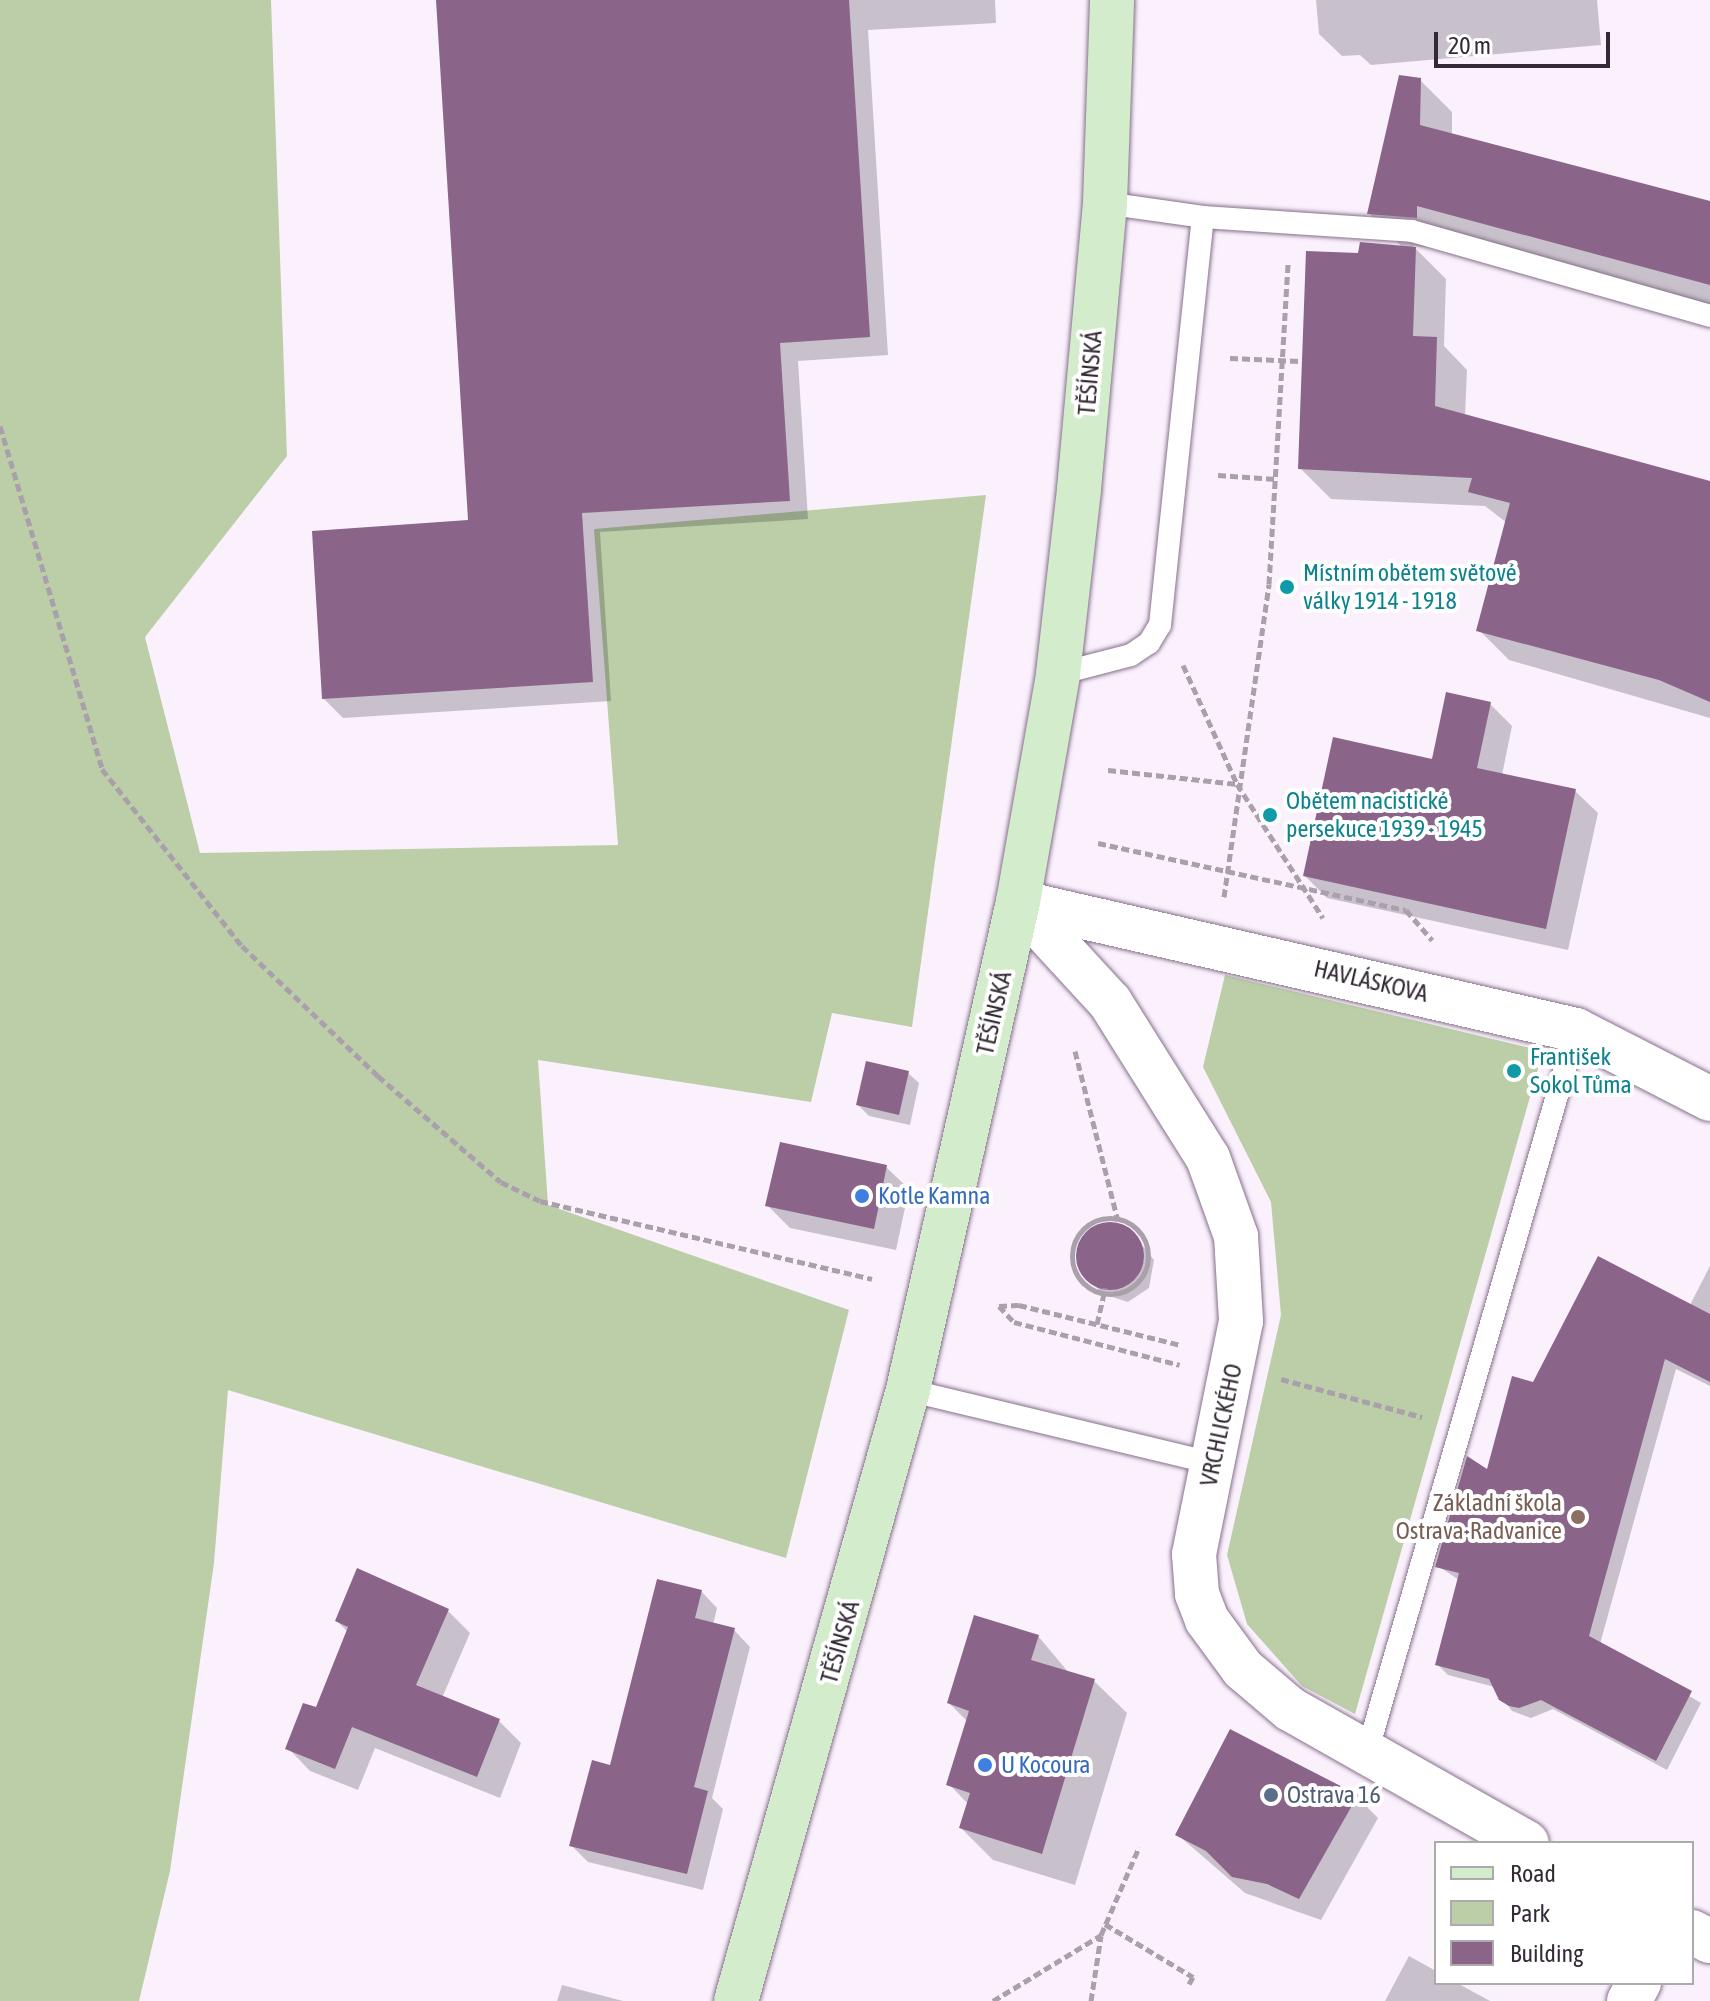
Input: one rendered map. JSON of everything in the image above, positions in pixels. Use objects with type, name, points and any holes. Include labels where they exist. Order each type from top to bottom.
[{"type":"main road","name":"TĚŠÍNSKÁ","points":[[736,2001],[908,1390],[1018,902],[1058,674],[1105,203],[1112,0]]},
{"type":"street","name":"HAVLÁSKOVA","points":[[1018,902],[1576,1030],[1710,1099]]},
{"type":"street","name":"VRCHLICKÉHO","points":[[1018,902],[1110,1002],[1208,1158],[1233,1224],[1242,1269],[1241,1321],[1194,1554],[1197,1594],[1207,1620],[1255,1679],[1290,1709],[1366,1756],[1523,1841]]},
{"type":"lane","points":[[1105,203],[1203,217],[1412,231],[1710,316]]},
{"type":"lane","points":[[1058,674],[1141,649],[1154,637],[1162,612],[1179,473],[1203,217]]},
{"type":"lane","points":[[1366,1756],[1458,1427],[1576,1030]]},
{"type":"lane","points":[[908,1390],[1213,1463]]},
{"type":"path","points":[[1215,945],[1229,873],[1237,784],[1269,584],[1290,222]]},
{"type":"path","points":[[0,426],[102,769],[242,946],[378,1076],[501,1182],[540,1201],[872,1279]]},
{"type":"path","points":[[1179,473],[1276,479]]},
{"type":"path","points":[[1162,612],[1237,784],[1362,979]]},
{"type":"path","points":[[1108,770],[1237,784]]},
{"type":"path","points":[[1098,843],[1406,910],[1435,944]]},
{"type":"path","points":[[1074,1044],[1118,1221]]},
{"type":"path","points":[[1102,1218],[1132,1224],[1148,1245],[1142,1280],[1116,1296],[1104,1290],[1088,1287],[1071,1267],[1075,1236],[1102,1218]]},
{"type":"path","points":[[1097,1324],[1104,1290]]},
{"type":"path","points":[[1019,1305],[1196,1349],[1233,1367],[1193,1368],[1014,1322],[999,1306],[1019,1305]]},
{"type":"path","points":[[1286,1380],[1458,1427]]},
{"type":"path","points":[[1091,2001],[1101,1935],[1139,1847]]},
{"type":"path","points":[[1105,1924],[1193,1977],[1189,1984]]},
{"type":"path","points":[[993,2001],[1101,1935]]},
{"type":"green space","points":[[0,0],[271,0],[287,456],[145,637],[200,853],[618,845],[594,529],[986,495],[912,1027],[832,1013],[811,1102],[538,1060],[548,1205],[849,1310],[786,1558],[228,1390],[214,1563],[170,1871],[139,2001],[0,2001]]},
{"type":"green space","points":[[1225,975],[1543,1051],[1355,1714],[1302,1686],[1247,1624],[1227,1555],[1281,1315],[1271,1202],[1203,1067]]},
{"type":"building","points":[[436,0],[849,0],[870,337],[780,343],[790,501],[582,513],[593,682],[322,699],[312,531],[468,520]]},
{"type":"building","points":[[1399,75],[1421,78],[1420,125],[1710,201],[1710,285],[1417,206],[1417,218],[1367,214]]},
{"type":"building","points":[[1360,242],[1416,247],[1413,336],[1437,337],[1435,406],[1710,481],[1710,702],[1659,680],[1476,631],[1510,503],[1468,492],[1472,478],[1298,469],[1306,251],[1358,253]]},
{"type":"building","points":[[1446,692],[1491,702],[1477,768],[1576,789],[1546,929],[1303,876],[1333,737],[1432,759]]},
{"type":"building","points":[[866,1061],[909,1071],[899,1115],[856,1105]]},
{"type":"building","points":[[780,1142],[887,1165],[874,1229],[765,1206]]},
{"type":"building","points":[[1110,1222],[1134,1232],[1144,1256],[1134,1280],[1110,1290],[1086,1280],[1076,1256],[1086,1232]]},
{"type":"building","points":[[1598,1256],[1710,1314],[1710,1382],[1665,1359],[1589,1636],[1692,1691],[1656,1761],[1541,1700],[1519,1708],[1509,1706],[1499,1700],[1489,1679],[1435,1665],[1459,1573],[1435,1567],[1467,1456],[1487,1469],[1512,1376],[1533,1382]]},
{"type":"building","points":[[357,1568],[449,1609],[416,1685],[500,1719],[477,1777],[352,1727],[335,1769],[285,1749],[303,1703],[316,1707],[348,1627],[335,1621]]},
{"type":"building","points":[[657,1579],[702,1590],[695,1618],[735,1628],[694,1787],[708,1791],[687,1874],[569,1846],[592,1760],[610,1765]]},
{"type":"building","points":[[974,1615],[1039,1635],[1031,1660],[1095,1679],[1042,1854],[959,1828],[970,1793],[946,1785],[969,1711],[947,1703]]},
{"type":"building","points":[[1230,1729],[1358,1795],[1299,1899],[1267,1884],[1232,1877],[1206,1851],[1175,1835]]},
{"type":"place","name":"Místním obětem světové války 1914 - 1918","points":[[1287,587]]},
{"type":"place","name":"Obětem nacistické persekuce 1939 - 1945","points":[[1270,815]]},
{"type":"place","name":"František Sokol Tůma","points":[[1514,1071]]},
{"type":"place","name":"Kotle Kamna","points":[[862,1196]]},
{"type":"place","name":"Základní škola Ostrava-Radvanice","points":[[1578,1517]]},
{"type":"place","name":"U Kocoura","points":[[985,1765]]},
{"type":"place","name":"Ostrava 16","points":[[1271,1795]]}]
